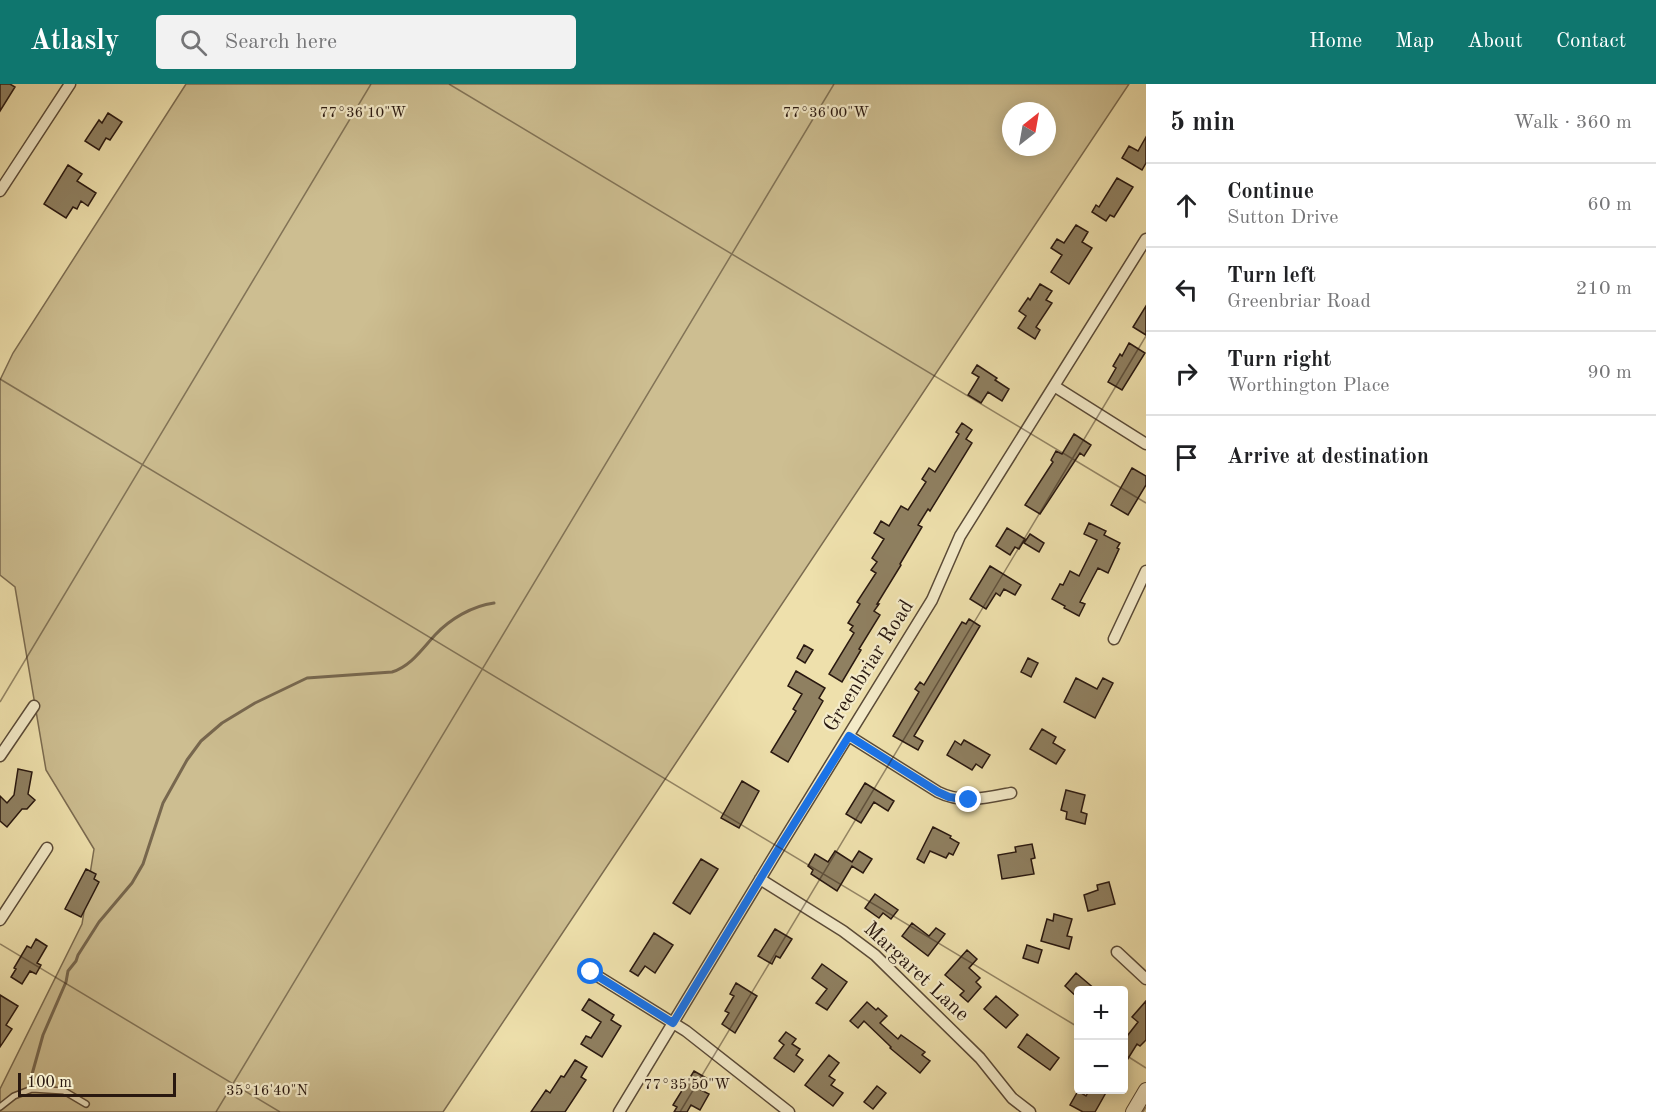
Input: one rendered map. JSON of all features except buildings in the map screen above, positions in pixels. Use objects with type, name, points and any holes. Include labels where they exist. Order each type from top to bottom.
[{"type":"street","points":[[0,191],[70,84]]},
{"type":"street","name":"Greenbriar Road","points":[[620,1112],[932,600],[960,536],[1145,243]]},
{"type":"street","points":[[1054,386],[1146,444]]},
{"type":"street","points":[[1114,639],[1146,571]]},
{"type":"street","points":[[0,756],[33,706]]},
{"type":"street","points":[[849,736],[949,797],[976,800],[1011,793]]},
{"type":"street","points":[[0,920],[47,848]]},
{"type":"street","name":"Margaret Lane","points":[[760,879],[843,931],[875,956],[980,1058],[1012,1098],[1029,1112]]},
{"type":"street","points":[[1117,952],[1146,980]]},
{"type":"street","points":[[591,972],[686,1031],[789,1112]]},
{"type":"street","points":[[1132,1112],[1146,1090]]},
{"type":"lane","points":[[0,1107],[15,1096],[32,1089],[64,1091],[86,1104]]},
{"type":"shaded area","points":[[186,84],[1129,84],[443,1112],[0,1112],[0,1089],[82,924],[94,849],[46,770],[15,587],[0,575],[0,380],[13,353]]},
{"type":"waterway","points":[[29,1085],[43,1035],[66,982],[68,971],[99,922],[132,883],[143,864],[163,803],[187,760],[201,741],[222,723],[255,703],[307,678],[392,672],[399,669],[411,661],[441,629],[454,619],[470,610],[494,603]]},
{"type":"route","points":[[591,972],[673,1023],[849,736],[938,792],[949,797],[969,800]]}]
